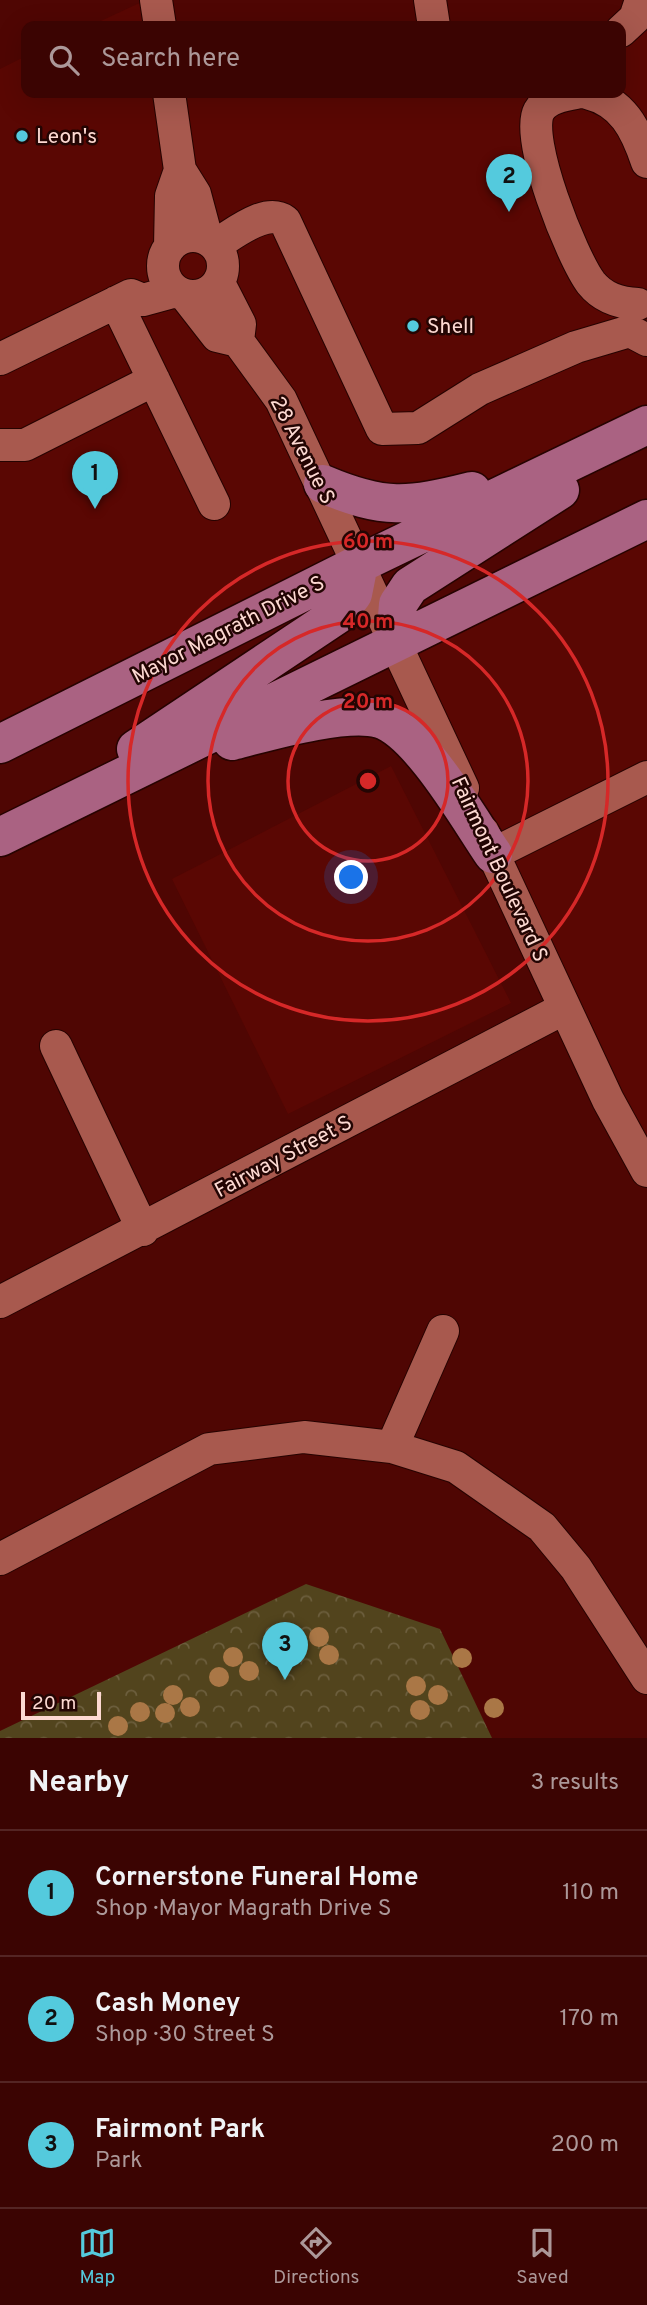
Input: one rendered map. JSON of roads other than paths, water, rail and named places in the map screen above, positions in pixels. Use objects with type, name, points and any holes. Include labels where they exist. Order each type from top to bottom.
[{"type":"main road","name":"Mayor Magrath Drive S","points":[[0,744],[359,564],[647,425]]},
{"type":"main road","points":[[395,642],[398,604],[410,586],[647,435]]},
{"type":"main road","points":[[323,484],[358,499],[383,505],[421,504],[475,491],[587,455]]},
{"type":"main road","points":[[6,834],[647,519]]},
{"type":"main road","points":[[6,834],[338,615],[354,594],[359,564]]},
{"type":"main road","points":[[165,757],[290,727],[337,719],[378,719],[403,732],[425,756],[493,854]]},
{"type":"street","points":[[156,0],[159,21]]},
{"type":"street","points":[[430,0],[433,21]]},
{"type":"street","points":[[626,26],[635,18],[640,0]]},
{"type":"street","name":"28 Avenue S","points":[[170,98],[180,170],[195,194],[240,324],[238,341]]},
{"type":"street","points":[[554,98],[540,109],[533,128],[550,194],[590,282],[603,295],[641,314]]},
{"type":"street","points":[[606,98],[624,112],[639,139],[647,162]]},
{"type":"street","name":"28 Avenue S","points":[[180,170],[171,196],[173,275],[217,336],[238,341],[281,400],[359,564]]},
{"type":"street","points":[[173,275],[204,294],[216,257],[289,227],[382,429],[418,428],[480,389],[576,347],[641,314]]},
{"type":"street","points":[[0,359],[123,299],[143,300],[173,275],[187,236],[216,257]]},
{"type":"street","points":[[123,299],[155,380],[214,505]]},
{"type":"street","points":[[0,445],[25,445],[155,380]]},
{"type":"street","name":"Fairmont Boulevard S","points":[[359,564],[608,1100],[647,1171]]},
{"type":"street","points":[[493,854],[647,777]]},
{"type":"street","name":"Fairway Street S","points":[[0,1301],[143,1230],[565,1008]]},
{"type":"street","points":[[56,1046],[143,1230]]},
{"type":"street","points":[[392,1447],[443,1331]]},
{"type":"street","points":[[0,1559],[209,1449],[304,1437],[392,1447],[456,1467],[542,1527],[576,1568],[643,1662]]},
{"type":"place","name":"Leon's","points":[[22,136]]},
{"type":"place","name":"Cash Money","points":[[509,212]]},
{"type":"place","name":"Shell","points":[[413,326]]},
{"type":"place","name":"Cornerstone Funeral Home","points":[[95,509]]},
{"type":"place","name":"Fairmont Park","points":[[285,1680]]}]
